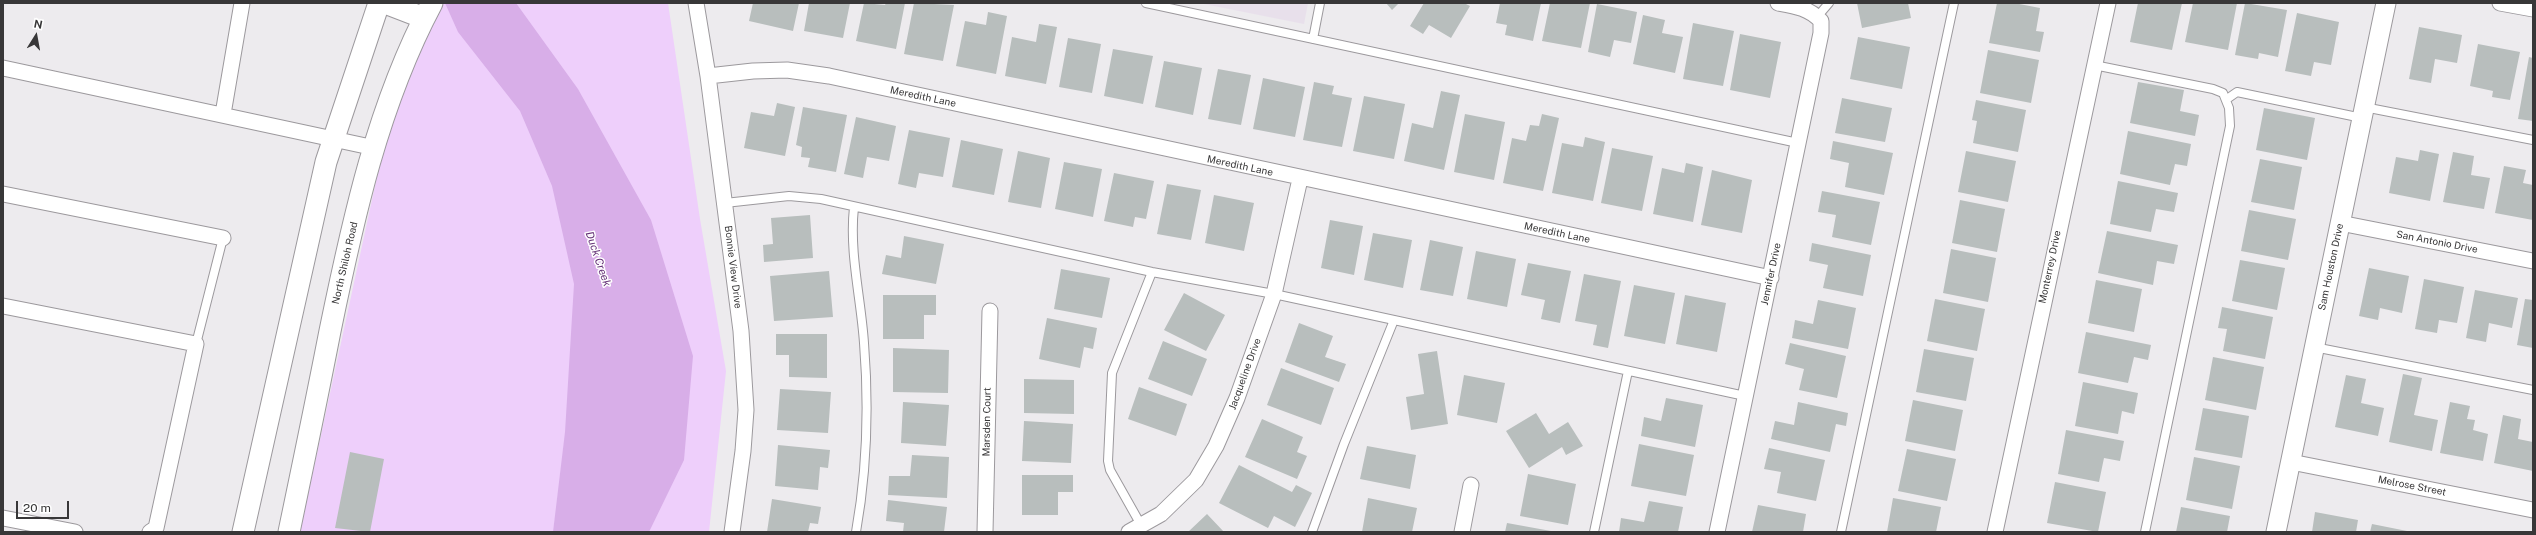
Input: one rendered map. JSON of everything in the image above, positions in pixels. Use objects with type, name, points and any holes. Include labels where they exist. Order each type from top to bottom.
[{"type":"main road","points":[[243,532],[295,295],[333,138],[379,3]]},
{"type":"main road","points":[[385,3],[428,10]]},
{"type":"main road","name":"North Shiloh Road","points":[[289,532],[346,251],[390,98],[428,10]]},
{"type":"street","points":[[224,114],[242,3]]},
{"type":"street","name":"Bonnie View Drive","points":[[696,3],[708,76],[741,331],[746,410],[743,451],[732,532]]},
{"type":"street","points":[[1778,3],[1804,8],[1816,17]]},
{"type":"street","name":"Monterrey Drive","points":[[1995,532],[2108,3]]},
{"type":"street","name":"Sam Houston Drive","points":[[2276,532],[2386,3]]},
{"type":"street","points":[[2500,3],[2533,9]]},
{"type":"street","name":"Jennifer Drive","points":[[1717,532],[1821,33],[1821,21],[1816,17]]},
{"type":"street","points":[[3,68],[224,114],[375,148]]},
{"type":"street","name":"Meredith Lane","points":[[708,76],[753,70],[787,70],[829,76],[1300,179],[1770,278]]},
{"type":"street","name":"Jacqueline Drive","points":[[1135,529],[1161,514],[1196,480],[1216,446],[1237,398],[1274,294],[1300,179]]},
{"type":"street","points":[[3,194],[223,238]]},
{"type":"street","name":"San Antonio Drive","points":[[2340,223],[2533,261]]},
{"type":"street","points":[[3,306],[196,344],[156,528],[150,532]]},
{"type":"street","name":"Marsden Court","points":[[985,532],[990,311]]},
{"type":"street","name":"Melrose Street","points":[[2291,462],[2533,510]]},
{"type":"street","points":[[1462,532],[1471,485]]},
{"type":"street","points":[[3,518],[75,532]]},
{"type":"lane","points":[[1146,3],[1798,143]]},
{"type":"lane","points":[[1313,39],[1320,3]]},
{"type":"lane","points":[[1816,17],[1829,3]]},
{"type":"lane","points":[[1841,532],[1954,3]]},
{"type":"lane","points":[[2094,65],[2213,89],[2223,93],[2226,99],[2230,126],[2146,532]]},
{"type":"lane","points":[[2226,99],[2237,92],[2533,140]]},
{"type":"lane","points":[[725,203],[789,196],[821,199],[1152,272],[1274,294],[1746,396]]},
{"type":"lane","points":[[854,207],[851,230],[864,344],[866,434],[862,496],[856,532]]},
{"type":"lane","points":[[196,344],[223,238]]},
{"type":"lane","points":[[1135,529],[1108,461],[1112,373],[1152,272]]},
{"type":"lane","points":[[1312,532],[1344,444],[1394,320]]},
{"type":"lane","points":[[2314,347],[2533,390]]},
{"type":"lane","points":[[1594,532],[1628,371]]},
{"type":"shaded area","points":[[444,3],[668,3],[700,219],[726,371],[709,532],[300,532],[383,149],[422,40]]},
{"type":"shaded area","points":[[1199,3],[1308,3],[1304,24]]},
{"type":"water","name":"Duck Creek","points":[[445,3],[516,3],[578,89],[651,220],[693,356],[684,460],[649,532],[553,532],[565,432],[574,284],[552,186],[520,111],[458,32]]},
{"type":"building","points":[[753,3],[799,3],[793,31],[749,21]]},
{"type":"building","points":[[809,3],[850,3],[843,38],[804,31]]},
{"type":"building","points":[[864,3],[885,5],[886,3],[905,3],[896,49],[856,41]]},
{"type":"building","points":[[914,3],[954,5],[943,61],[904,54]]},
{"type":"building","points":[[1386,3],[1399,3],[1392,10]]},
{"type":"building","points":[[1424,3],[1464,3],[1470,6],[1451,38],[1429,25],[1423,34],[1410,26]]},
{"type":"building","points":[[1500,3],[1541,3],[1533,41],[1505,35],[1507,25],[1496,23]]},
{"type":"building","points":[[1550,3],[1590,3],[1581,48],[1542,41]]},
{"type":"building","points":[[1857,3],[1908,3],[1911,18],[1862,28]]},
{"type":"building","points":[[1997,3],[2014,3],[2040,8],[2036,31],[2044,32],[2040,52],[1989,43]]},
{"type":"building","points":[[2138,3],[2182,3],[2172,50],[2130,42]]},
{"type":"building","points":[[2193,3],[2237,3],[2228,50],[2185,42]]},
{"type":"building","points":[[2245,3],[2287,10],[2278,57],[2259,53],[2258,59],[2235,55]]},
{"type":"building","points":[[1597,4],[1637,12],[1631,43],[1614,40],[1610,57],[1588,52]]},
{"type":"building","points":[[988,12],[1007,16],[996,74],[956,66],[965,21],[986,25]]},
{"type":"building","points":[[2297,13],[2339,22],[2331,65],[2314,62],[2311,76],[2285,71]]},
{"type":"building","points":[[1643,15],[1665,20],[1662,33],[1683,37],[1675,73],[1633,64]]},
{"type":"building","points":[[1693,23],[1734,31],[1723,86],[1683,79]]},
{"type":"building","points":[[1039,24],[1057,27],[1046,84],[1005,76],[1012,37],[1036,42]]},
{"type":"building","points":[[2419,27],[2462,35],[2457,63],[2435,59],[2431,83],[2409,79]]},
{"type":"building","points":[[1740,34],[1781,42],[1770,98],[1730,90]]},
{"type":"building","points":[[1858,37],[1910,47],[1902,89],[1850,79]]},
{"type":"building","points":[[1068,38],[1101,44],[1092,93],[1059,87]]},
{"type":"building","points":[[2478,44],[2520,52],[2510,100],[2492,97],[2493,91],[2470,86]]},
{"type":"building","points":[[1113,49],[1153,56],[1143,104],[1104,96]]},
{"type":"building","points":[[1988,50],[2039,60],[2031,103],[1980,93]]},
{"type":"building","points":[[2529,57],[2533,58],[2533,121],[2518,119]]},
{"type":"building","points":[[1164,61],[1202,68],[1193,115],[1155,107]]},
{"type":"building","points":[[1218,69],[1251,75],[1241,125],[1208,119]]},
{"type":"building","points":[[1263,78],[1305,87],[1295,137],[1253,129]]},
{"type":"building","points":[[1314,82],[1334,86],[1332,94],[1352,98],[1342,147],[1303,140]]},
{"type":"building","points":[[2138,82],[2184,90],[2180,111],[2199,115],[2195,136],[2130,123]]},
{"type":"building","points":[[1441,91],[1460,95],[1444,170],[1404,161],[1412,123],[1433,128]]},
{"type":"building","points":[[1364,96],[1405,104],[1394,159],[1353,151]]},
{"type":"building","points":[[1842,98],[1892,108],[1885,142],[1835,133]]},
{"type":"building","points":[[1976,100],[2026,110],[2018,152],[1973,143],[1977,121],[1972,120]]},
{"type":"building","points":[[777,103],[795,107],[785,156],[744,148],[751,112],[774,116]]},
{"type":"building","points":[[803,107],[847,115],[836,172],[808,167],[810,158],[801,157],[802,147],[796,145]]},
{"type":"building","points":[[2264,108],[2315,118],[2307,160],[2256,150]]},
{"type":"building","points":[[1465,114],[1505,122],[1494,180],[1454,172]]},
{"type":"building","points":[[1542,114],[1559,118],[1543,191],[1503,183],[1512,138],[1526,141],[1530,125],[1539,126]]},
{"type":"building","points":[[856,117],[896,126],[889,161],[867,157],[863,178],[844,174]]},
{"type":"building","points":[[909,130],[950,138],[943,177],[919,173],[916,188],[898,184]]},
{"type":"building","points":[[2128,131],[2191,144],[2187,166],[2175,164],[2170,185],[2120,174]]},
{"type":"building","points":[[1585,137],[1605,142],[1593,201],[1552,193],[1562,143],[1583,147]]},
{"type":"building","points":[[961,140],[1003,149],[994,195],[952,187]]},
{"type":"building","points":[[1833,141],[1893,153],[1884,195],[1845,187],[1849,163],[1830,159]]},
{"type":"building","points":[[1612,148],[1653,156],[1642,211],[1601,203]]},
{"type":"building","points":[[2420,150],[2439,154],[2430,201],[2389,193],[2396,157],[2418,161]]},
{"type":"building","points":[[1018,151],[1050,158],[1041,208],[1008,202]]},
{"type":"building","points":[[1966,151],[2016,161],[2008,202],[1958,192]]},
{"type":"building","points":[[2453,152],[2474,156],[2471,175],[2490,178],[2484,209],[2443,202]]},
{"type":"building","points":[[2260,159],[2302,167],[2294,210],[2251,202]]},
{"type":"building","points":[[1064,162],[1102,169],[1093,217],[1055,209]]},
{"type":"building","points":[[1686,163],[1703,167],[1693,222],[1653,214],[1662,168],[1684,173]]},
{"type":"building","points":[[2504,166],[2526,170],[2523,183],[2533,185],[2533,220],[2495,213]]},
{"type":"building","points":[[1712,170],[1752,180],[1742,233],[1701,225]]},
{"type":"building","points":[[1114,173],[1154,181],[1146,219],[1135,217],[1133,227],[1104,221]]},
{"type":"building","points":[[2118,181],[2178,193],[2174,212],[2156,209],[2151,232],[2110,224]]},
{"type":"building","points":[[1167,184],[1201,190],[1191,240],[1157,234]]},
{"type":"building","points":[[1822,191],[1880,202],[1871,245],[1832,237],[1836,215],[1818,212]]},
{"type":"building","points":[[1214,195],[1254,203],[1244,251],[1205,243]]},
{"type":"building","points":[[1960,200],[2005,209],[1997,252],[1952,243]]},
{"type":"building","points":[[2249,210],[2296,219],[2288,260],[2241,251]]},
{"type":"building","points":[[810,215],[813,258],[764,262],[763,245],[773,244],[771,218]]},
{"type":"building","points":[[1330,220],[1363,226],[1354,275],[1321,268]]},
{"type":"building","points":[[2107,231],[2178,245],[2174,264],[2157,261],[2153,285],[2098,273]]},
{"type":"building","points":[[1373,233],[1412,240],[1403,288],[1364,280]]},
{"type":"building","points":[[904,236],[944,244],[936,284],[882,274],[886,255],[901,258]]},
{"type":"building","points":[[1430,240],[1463,247],[1453,296],[1420,290]]},
{"type":"building","points":[[1812,243],[1871,255],[1863,296],[1823,288],[1828,265],[1809,261]]},
{"type":"building","points":[[1951,249],[1996,258],[1988,302],[1943,293]]},
{"type":"building","points":[[1476,251],[1516,259],[1507,307],[1467,299]]},
{"type":"building","points":[[2240,260],[2285,268],[2277,310],[2232,301]]},
{"type":"building","points":[[1528,263],[1571,271],[1560,323],[1541,319],[1545,300],[1521,295]]},
{"type":"building","points":[[2369,268],[2409,276],[2402,313],[2380,308],[2378,320],[2359,316]]},
{"type":"building","points":[[1061,269],[1110,278],[1102,318],[1054,309]]},
{"type":"building","points":[[829,271],[833,317],[774,321],[770,276]]},
{"type":"building","points":[[1584,274],[1621,281],[1608,348],[1593,345],[1597,325],[1575,321]]},
{"type":"building","points":[[2424,279],[2464,287],[2457,323],[2439,320],[2437,333],[2415,329]]},
{"type":"building","points":[[2096,280],[2142,289],[2134,332],[2088,323]]},
{"type":"building","points":[[1634,285],[1675,293],[1665,344],[1624,336]]},
{"type":"building","points":[[2475,290],[2518,298],[2512,328],[2489,323],[2486,342],[2466,338]]},
{"type":"building","points":[[1184,293],[1225,315],[1206,351],[1164,330]]},
{"type":"building","points":[[883,295],[936,295],[936,315],[924,315],[924,339],[883,339]]},
{"type":"building","points":[[1685,295],[1726,303],[1717,352],[1676,344]]},
{"type":"building","points":[[1935,299],[1985,309],[1977,351],[1927,341]]},
{"type":"building","points":[[2525,299],[2533,300],[2533,348],[2517,345]]},
{"type":"building","points":[[1818,300],[1856,308],[1848,349],[1792,338],[1795,320],[1813,324]]},
{"type":"building","points":[[2222,307],[2273,317],[2265,359],[2223,351],[2227,329],[2218,328]]},
{"type":"building","points":[[1047,318],[1097,328],[1093,349],[1084,347],[1080,368],[1039,359]]},
{"type":"building","points":[[1299,323],[1333,336],[1325,357],[1346,364],[1339,382],[1285,362]]},
{"type":"building","points":[[2086,332],[2151,345],[2148,360],[2134,357],[2128,383],[2078,373]]},
{"type":"building","points":[[776,334],[827,334],[827,378],[789,377],[789,355],[776,355]]},
{"type":"building","points":[[1163,341],[1207,359],[1192,396],[1148,379]]},
{"type":"building","points":[[1790,343],[1846,356],[1837,398],[1799,390],[1804,369],[1785,364]]},
{"type":"building","points":[[893,348],[949,350],[948,393],[893,392]]},
{"type":"building","points":[[1924,349],[1974,358],[1966,401],[1916,392]]},
{"type":"building","points":[[1437,351],[1448,424],[1411,430],[1406,397],[1424,394],[1418,354]]},
{"type":"building","points":[[2213,357],[2264,367],[2256,410],[2205,400]]},
{"type":"building","points":[[1281,368],[1334,388],[1321,425],[1267,405]]},
{"type":"building","points":[[2403,374],[2422,378],[2414,415],[2438,420],[2432,451],[2389,442]]},
{"type":"building","points":[[1464,375],[1505,383],[1497,423],[1457,415]]},
{"type":"building","points":[[2346,375],[2366,379],[2361,403],[2384,408],[2378,436],[2335,427]]},
{"type":"building","points":[[1024,379],[1074,380],[1074,414],[1024,413]]},
{"type":"building","points":[[2083,382],[2138,393],[2134,414],[2122,411],[2118,434],[2075,426]]},
{"type":"building","points":[[1139,387],[1187,404],[1176,436],[1128,419]]},
{"type":"building","points":[[780,389],[831,392],[828,433],[777,430]]},
{"type":"building","points":[[1666,398],[1703,405],[1695,447],[1641,436],[1644,417],[1661,421]]},
{"type":"building","points":[[1913,400],[1963,410],[1955,451],[1905,441]]},
{"type":"building","points":[[903,402],[949,405],[946,446],[901,443]]},
{"type":"building","points":[[1798,402],[1848,413],[1846,426],[1836,424],[1830,452],[1771,439],[1775,421],[1794,425]]},
{"type":"building","points":[[2450,402],[2470,406],[2467,419],[2475,420],[2473,430],[2488,434],[2483,461],[2440,453]]},
{"type":"building","points":[[2203,408],[2249,416],[2242,458],[2195,450]]},
{"type":"building","points":[[1536,413],[1549,434],[1568,422],[1583,446],[1566,455],[1562,447],[1529,468],[1506,431]]},
{"type":"building","points":[[2503,415],[2521,419],[2518,439],[2533,442],[2533,471],[2494,463]]},
{"type":"building","points":[[1262,419],[1303,437],[1297,452],[1307,456],[1297,479],[1245,457]]},
{"type":"building","points":[[1024,421],[1073,424],[1071,463],[1022,461]]},
{"type":"building","points":[[2066,430],[2124,441],[2120,461],[2104,458],[2099,482],[2058,474]]},
{"type":"building","points":[[1639,444],[1694,455],[1686,496],[1631,486]]},
{"type":"building","points":[[778,445],[830,450],[828,468],[820,467],[818,490],[775,486]]},
{"type":"building","points":[[1367,446],[1416,455],[1410,489],[1360,479]]},
{"type":"building","points":[[1769,448],[1825,460],[1816,501],[1777,493],[1781,472],[1764,469]]},
{"type":"building","points":[[1907,449],[1956,459],[1947,501],[1898,491]]},
{"type":"building","points":[[350,452],[384,459],[370,532],[335,528]]},
{"type":"building","points":[[912,455],[949,457],[947,498],[888,495],[889,476],[910,476]]},
{"type":"building","points":[[2194,457],[2240,466],[2232,509],[2186,500]]},
{"type":"building","points":[[1239,465],[1292,492],[1296,485],[1312,493],[1295,527],[1274,516],[1268,528],[1219,503]]},
{"type":"building","points":[[1528,474],[1576,484],[1568,525],[1520,516]]},
{"type":"building","points":[[1022,475],[1073,475],[1073,492],[1058,492],[1058,515],[1022,515]]},
{"type":"building","points":[[2055,482],[2106,492],[2098,532],[2047,523]]},
{"type":"building","points":[[1368,498],[1417,508],[1412,532],[1362,532]]},
{"type":"building","points":[[1893,498],[1941,507],[1936,532],[1887,532]]},
{"type":"building","points":[[772,499],[821,507],[818,524],[810,523],[808,532],[767,532]]},
{"type":"building","points":[[888,500],[947,507],[944,532],[903,532],[904,523],[886,521]]},
{"type":"building","points":[[1649,501],[1683,507],[1678,532],[1619,532],[1621,518],[1644,522]]},
{"type":"building","points":[[1758,505],[1806,514],[1803,532],[1752,532]]},
{"type":"building","points":[[2181,507],[2230,516],[2227,532],[2176,532]]},
{"type":"building","points":[[2315,512],[2358,520],[2356,532],[2312,532]]},
{"type":"building","points":[[1207,514],[1224,532],[1188,532]]},
{"type":"building","points":[[1507,523],[1551,531],[1551,532],[1505,532]]},
{"type":"building","points":[[2372,524],[2407,531],[2407,532],[2370,532]]}]
